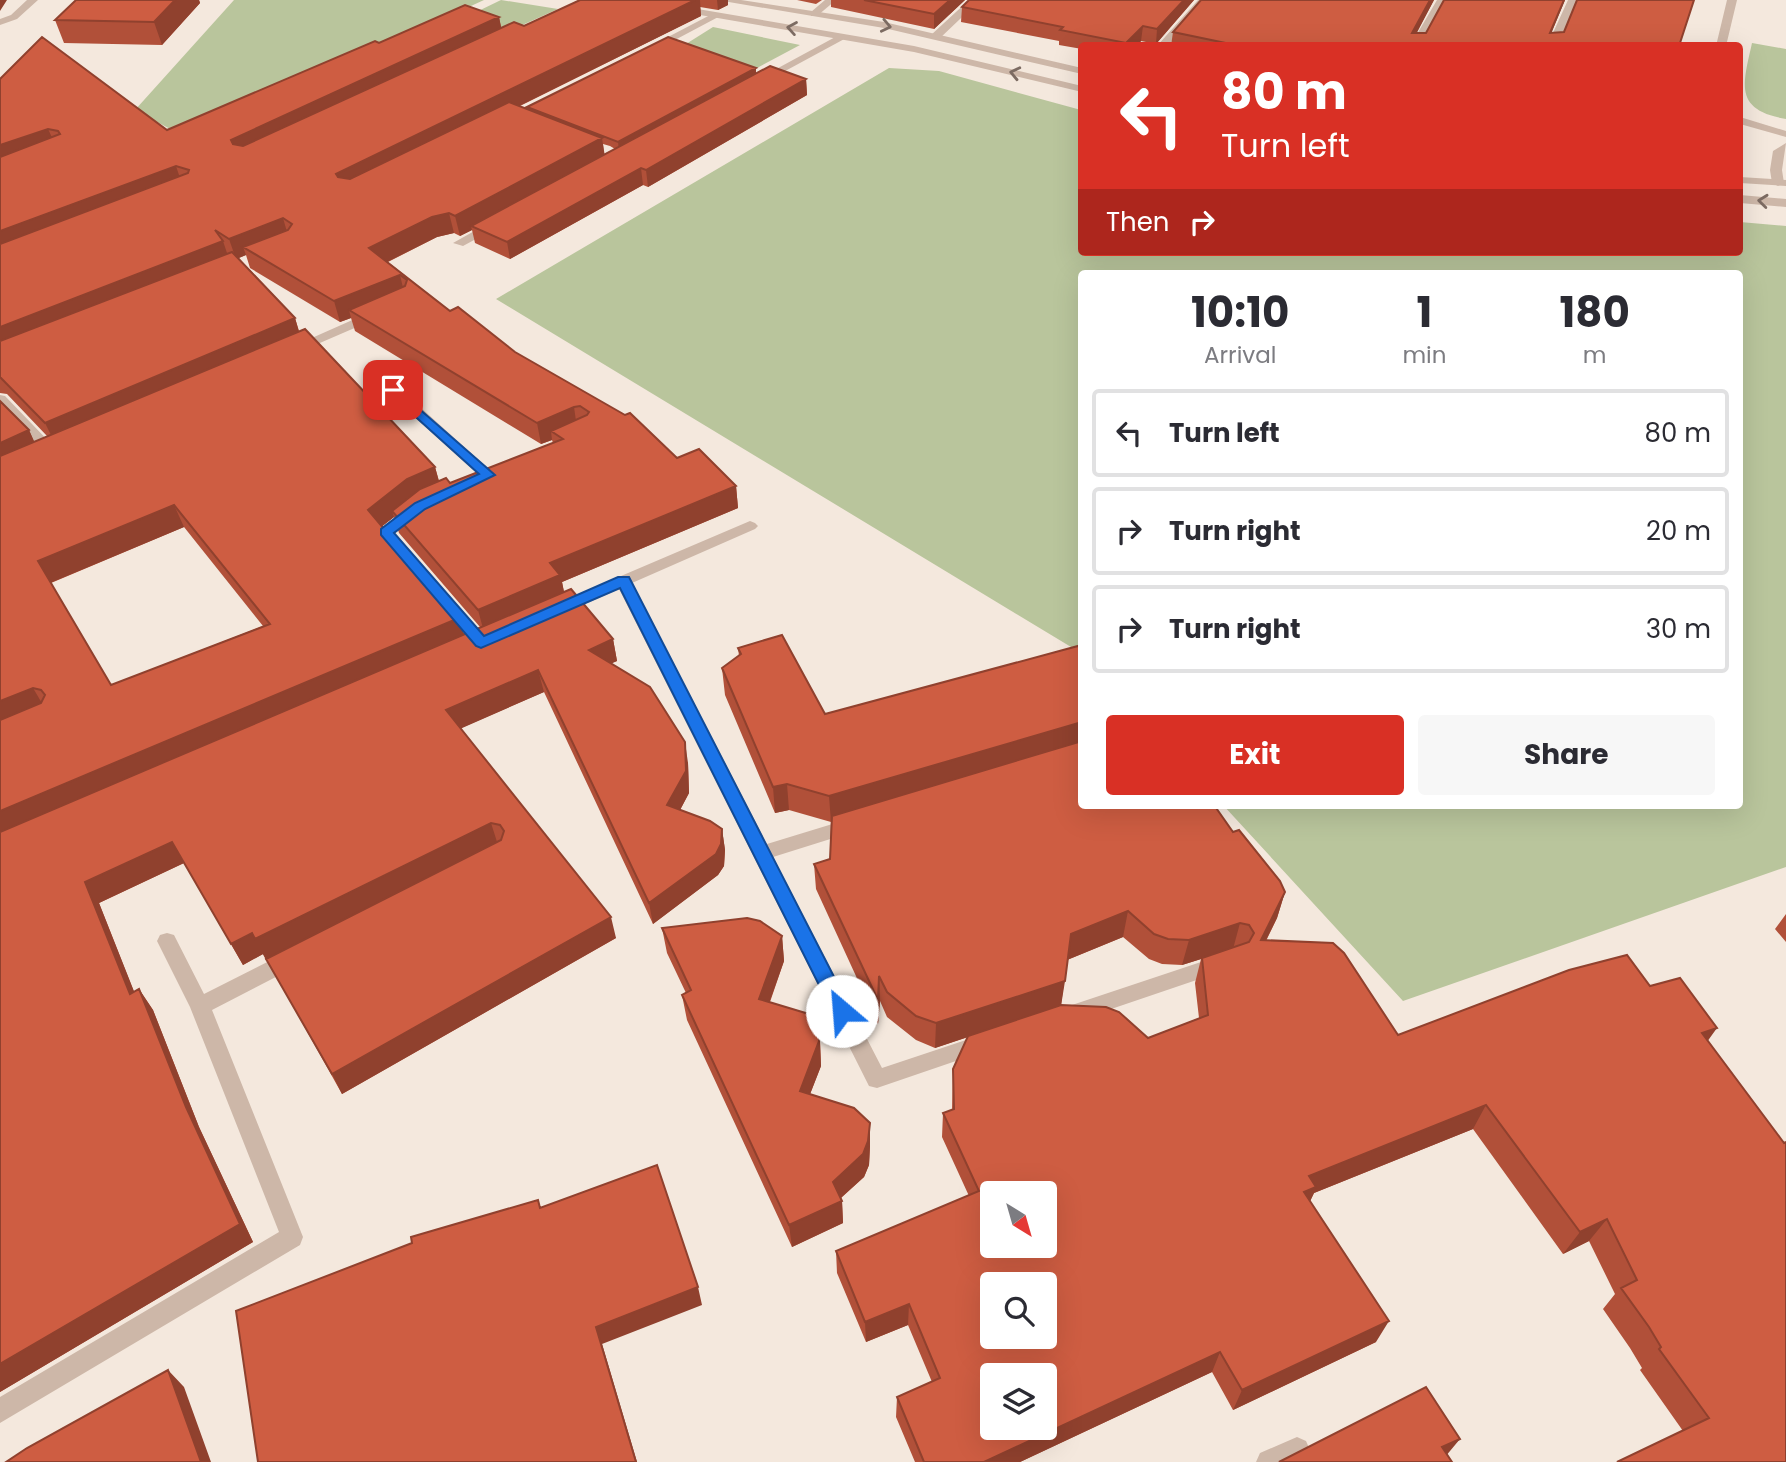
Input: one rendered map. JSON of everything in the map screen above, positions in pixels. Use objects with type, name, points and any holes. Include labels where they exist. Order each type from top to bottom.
[{"type":"street","points":[[0,22],[14,17],[33,0]]},
{"type":"street","points":[[722,0],[935,37],[1078,70]]},
{"type":"street","points":[[814,14],[831,0]]},
{"type":"street","points":[[935,37],[975,0]]},
{"type":"street","points":[[1166,42],[1203,0]]},
{"type":"street","points":[[1417,42],[1443,0]]},
{"type":"street","points":[[1554,42],[1573,0]]},
{"type":"street","points":[[1722,42],[1732,0]]},
{"type":"street","points":[[668,6],[929,52],[1078,88]]},
{"type":"street","points":[[638,55],[718,15]]},
{"type":"street","points":[[754,84],[843,37]]},
{"type":"street","points":[[1743,121],[1786,134]]},
{"type":"street","points":[[1743,180],[1782,183],[1776,170],[1779,151],[1786,146]]},
{"type":"street","points":[[1743,199],[1786,203]]},
{"type":"street","points":[[459,243],[502,219]]},
{"type":"street","points":[[278,356],[391,307]]},
{"type":"street","points":[[393,390],[488,476]]},
{"type":"street","points":[[0,399],[53,454]]},
{"type":"street","points":[[431,501],[420,506],[386,532],[481,643]]},
{"type":"street","points":[[540,617],[750,526]]},
{"type":"street","points":[[624,581],[877,1079],[1009,1035]]},
{"type":"street","points":[[761,852],[868,821]]},
{"type":"street","points":[[0,1411],[292,1237],[200,1006],[167,941]]},
{"type":"street","points":[[200,1006],[312,949]]},
{"type":"street","points":[[1048,1021],[1234,959]]},
{"type":"street","points":[[1269,1462],[1297,1450]]},
{"type":"green space","points":[[234,0],[484,0],[185,137],[135,110]]},
{"type":"green space","points":[[501,0],[558,9],[509,31],[468,16]]},
{"type":"green space","points":[[713,27],[800,45],[757,68],[686,44]]},
{"type":"green space","points":[[1752,43],[1786,49],[1786,119],[1769,115],[1750,102],[1745,83]]},
{"type":"green space","points":[[889,68],[939,71],[1078,109],[1078,256],[1743,256],[1743,222],[1786,226],[1786,867],[1403,1001],[1227,809],[1743,809],[1743,270],[1078,270],[1078,651],[496,299]]},
{"type":"building","points":[[76,0],[175,0],[154,22],[55,20]]},
{"type":"building","points":[[580,0],[695,0],[336,174],[338,177],[350,179],[509,102],[602,138],[455,216],[449,213],[432,217],[369,248],[450,311],[458,307],[515,352],[625,415],[630,413],[677,458],[699,449],[736,486],[550,563],[560,575],[478,610],[392,511],[420,489],[446,478],[450,483],[563,439],[551,431],[589,412],[580,406],[574,407],[537,423],[349,310],[405,286],[407,280],[400,275],[334,301],[243,247],[288,230],[292,224],[283,218],[229,239],[215,230],[223,241],[0,327],[0,244],[188,173],[189,170],[176,166],[0,231],[0,157],[60,134],[48,129],[0,145],[0,79],[42,37],[167,130],[465,5],[499,17],[231,140],[233,144],[243,146],[514,22],[524,26]]},
{"type":"building","points":[[864,0],[950,0],[934,14]]},
{"type":"building","points":[[969,0],[1184,0],[1157,29],[1143,26],[1127,42],[1060,30],[1063,27],[962,7]]},
{"type":"building","points":[[1201,0],[1430,0],[1412,33],[1426,33],[1444,0],[1564,0],[1550,33],[1564,32],[1577,0],[1694,0],[1680,42],[1221,42],[1173,32]]},
{"type":"building","points":[[668,37],[756,68],[618,142],[527,107]]},
{"type":"building","points":[[770,66],[806,79],[646,170],[641,168],[507,242],[471,226]]},
{"type":"building","points":[[232,252],[295,318],[45,423],[0,377],[0,341]]},
{"type":"building","points":[[305,329],[435,467],[407,479],[368,510],[459,618],[0,811],[0,720],[41,703],[45,695],[41,690],[33,688],[0,701],[0,456]],"holes":[[[174,505],[270,624],[111,685],[38,561]]]},
{"type":"building","points":[[0,401],[29,430],[0,443]]},
{"type":"building","points":[[571,589],[613,639],[589,650],[650,687],[685,742],[686,771],[667,805],[710,821],[722,829],[721,844],[716,854],[649,903],[538,670],[446,710],[611,917],[332,1074],[266,959],[501,840],[504,831],[500,825],[491,823],[255,939],[252,933],[231,944],[172,842],[85,882],[130,994],[139,989],[186,1107],[240,1224],[0,1364],[0,832]]},
{"type":"building","points":[[782,635],[825,714],[1078,646],[1078,723],[829,796],[787,784],[773,787],[722,668],[741,654],[738,648]]},
{"type":"building","points":[[1078,742],[1078,809],[1217,809],[1233,832],[1239,830],[1280,881],[1285,892],[1261,940],[1333,943],[1344,953],[1398,1035],[1569,970],[1627,955],[1650,986],[1680,978],[1717,1028],[1702,1033],[1784,1143],[1786,1142],[1786,1462],[1617,1462],[1709,1418],[1659,1349],[1661,1347],[1649,1327],[1621,1288],[1637,1280],[1607,1219],[1580,1232],[1486,1105],[1309,1176],[1316,1187],[1304,1192],[1389,1321],[1242,1390],[1220,1352],[1057,1428],[1057,1363],[980,1363],[980,1440],[1031,1440],[984,1462],[924,1462],[897,1397],[940,1378],[909,1304],[865,1322],[836,1251],[979,1191],[943,1113],[954,1109],[953,1069],[968,1036],[1061,1005],[1106,1007],[1119,1012],[1148,1038],[1208,1015],[1202,958],[1249,942],[1254,933],[1249,925],[1240,923],[1189,940],[1168,939],[1154,934],[1128,911],[1071,934],[1065,981],[936,1023],[916,1016],[887,992],[879,976],[878,1000],[814,864],[830,859],[832,816]]},
{"type":"building","points":[[747,918],[760,921],[782,936],[759,999],[819,1017],[819,1041],[800,1091],[854,1108],[870,1123],[863,1154],[833,1182],[842,1201],[789,1225],[682,995],[691,990],[662,928]]},
{"type":"building","points":[[657,1165],[698,1287],[596,1327],[636,1462],[258,1462],[236,1311],[412,1243],[411,1237],[538,1200],[540,1208]]},
{"type":"building","points":[[168,1370],[201,1462],[6,1462],[27,1448]]},
{"type":"building","points":[[1426,1387],[1460,1439],[1442,1447],[1452,1462],[1279,1462]]},
{"type":"route","points":[[393,390],[488,475],[420,506],[386,532],[481,643],[624,581],[842,1011]]}]
